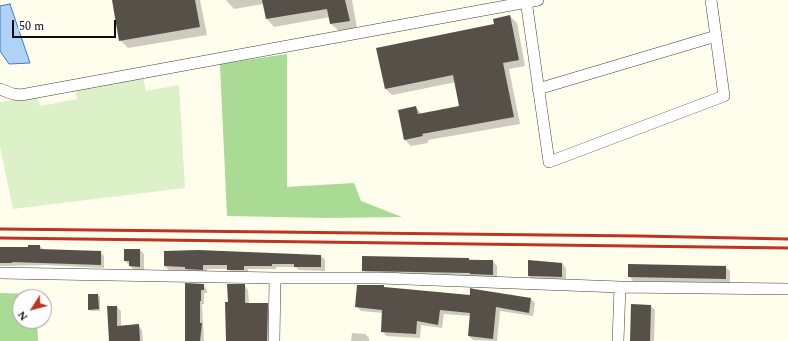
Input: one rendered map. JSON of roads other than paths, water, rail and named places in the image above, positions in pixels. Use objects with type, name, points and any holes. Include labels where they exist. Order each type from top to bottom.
[{"type":"street","points":[[0,89],[21,95],[538,0]]},
{"type":"street","points":[[526,2],[549,162],[724,96],[711,0]]},
{"type":"street","points":[[538,89],[716,36]]},
{"type":"street","points":[[0,274],[380,278],[620,287],[788,289]]},
{"type":"street","points":[[274,341],[276,278]]},
{"type":"street","points":[[618,341],[620,287]]},
{"type":"water","points":[[10,4],[30,63],[9,64],[0,51],[0,6]]},
{"type":"railway","points":[[0,229],[788,239]]},
{"type":"railway","points":[[0,238],[788,248]]}]
